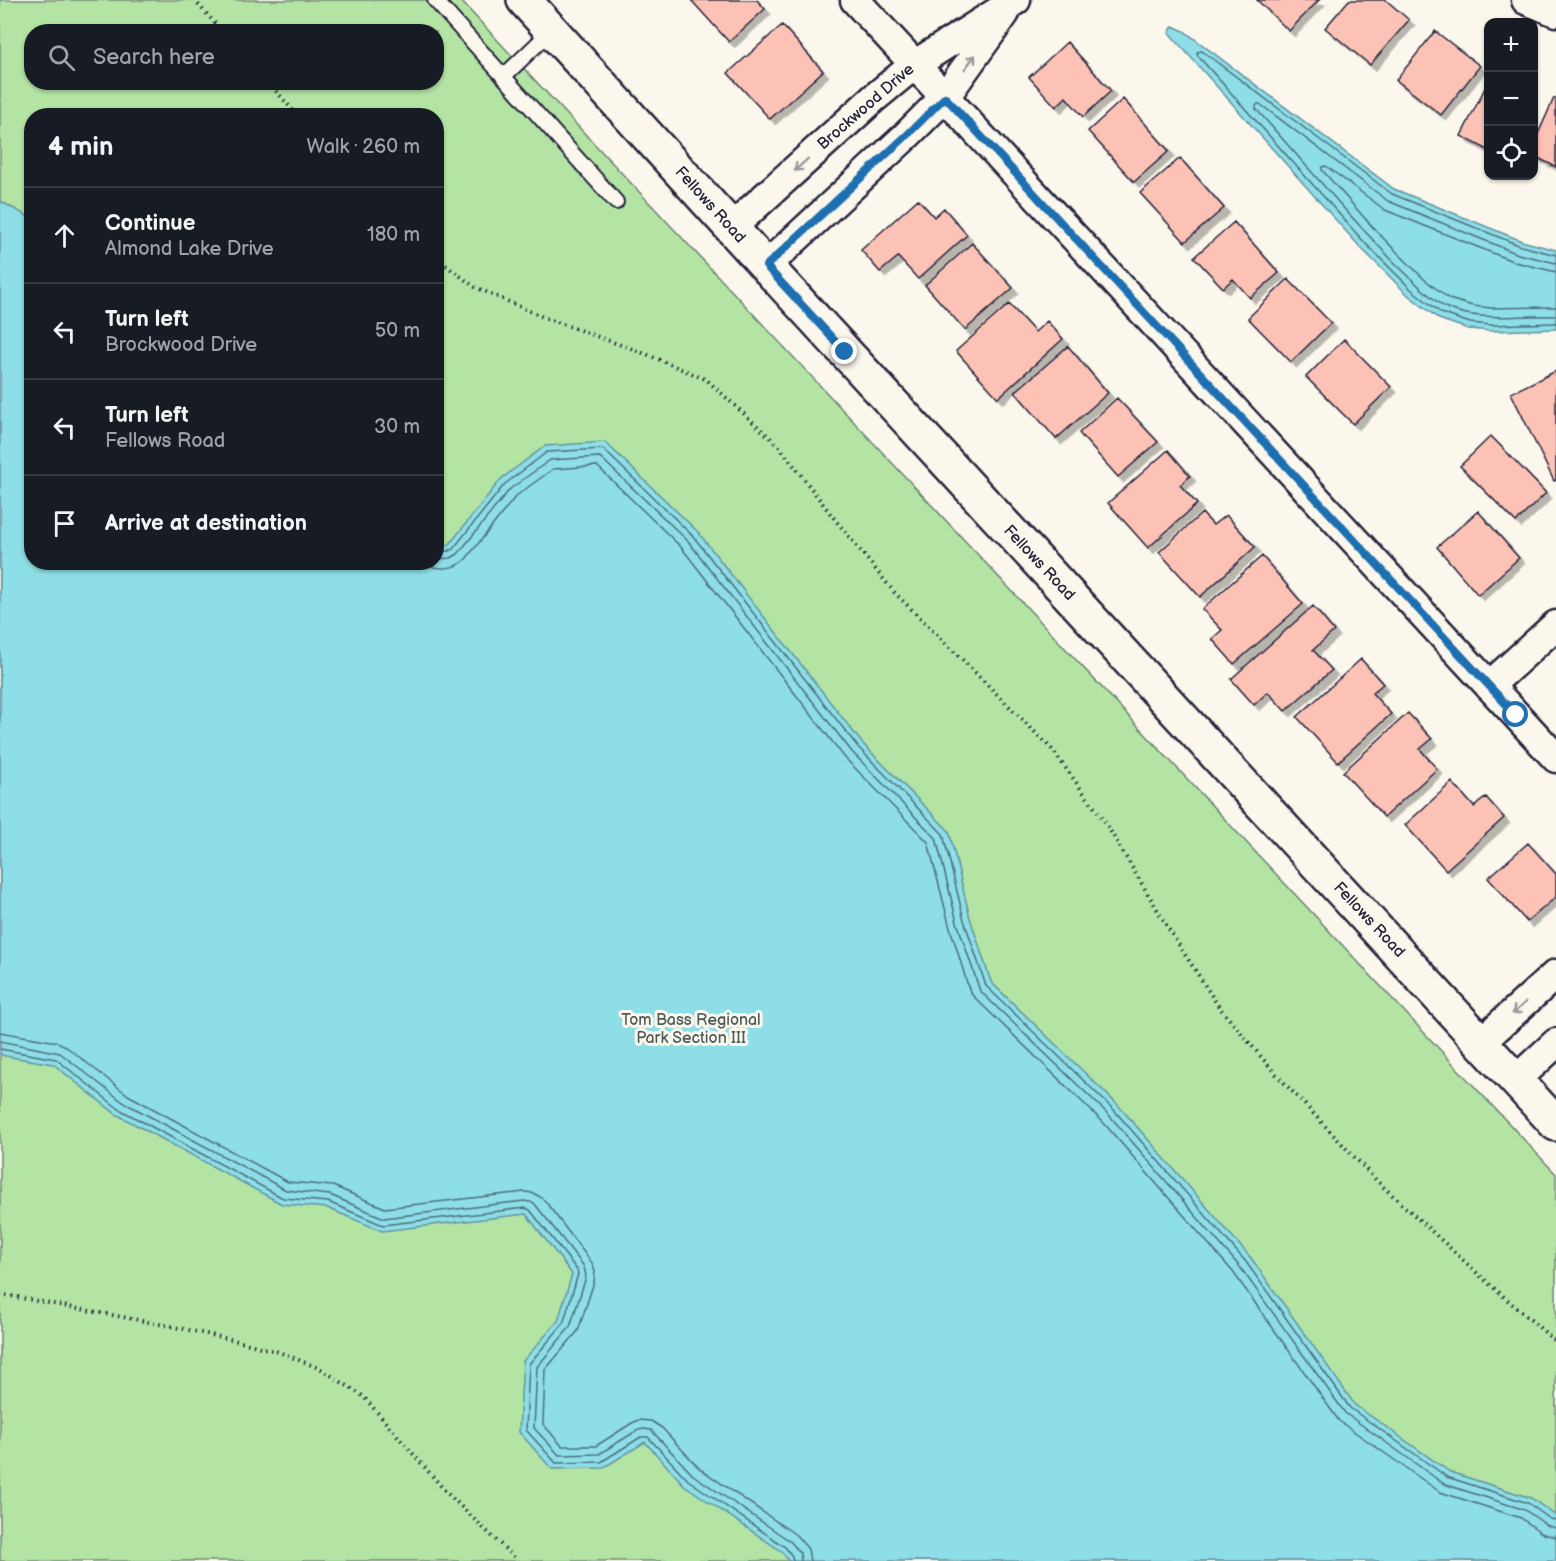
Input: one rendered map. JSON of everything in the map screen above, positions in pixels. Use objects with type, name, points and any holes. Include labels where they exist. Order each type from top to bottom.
[{"type":"street","name":"Fellows Road","points":[[524,0],[1556,1124]]},
{"type":"street","points":[[855,0],[1556,758]]},
{"type":"street","points":[[1526,0],[1556,12]]},
{"type":"street","name":"Brockwood Drive","points":[[731,228],[914,64],[1015,1]]},
{"type":"street","name":"Brockwood Drive","points":[[766,266],[945,97],[1015,1]]},
{"type":"street","points":[[1490,686],[1556,626]]},
{"type":"street","points":[[1481,1042],[1556,974]]},
{"type":"street","points":[[1516,1080],[1556,1043]]},
{"type":"lane","points":[[435,0],[616,202]]},
{"type":"lane","points":[[504,76],[552,30]]},
{"type":"path","points":[[194,0],[216,24]]},
{"type":"path","points":[[275,90],[291,108]]},
{"type":"path","points":[[444,264],[475,287],[543,317],[646,354],[707,380],[778,445],[894,592],[1051,748],[1105,822],[1173,936],[1219,1007],[1274,1072],[1377,1181],[1556,1342]]},
{"type":"path","points":[[0,1294],[234,1340],[279,1352],[321,1369],[363,1396],[447,1493],[518,1561]]},
{"type":"green space","name":"Tom Bass Regional Park Section III","points":[[0,0],[460,0],[1556,1174],[1556,1561],[0,1561]]},
{"type":"water","points":[[1173,26],[1184,31],[1394,189],[1522,241],[1556,250],[1556,329],[1491,331],[1468,329],[1439,319],[1408,295],[1360,247],[1169,33]]},
{"type":"water","points":[[0,201],[24,214],[24,570],[444,570],[444,545],[449,545],[501,479],[545,446],[605,442],[698,532],[862,743],[949,831],[970,918],[991,982],[1118,1105],[1251,1258],[1355,1405],[1450,1472],[1531,1498],[1556,1516],[1556,1561],[789,1561],[781,1551],[684,1485],[645,1442],[603,1468],[552,1469],[519,1432],[523,1361],[558,1321],[572,1274],[526,1214],[382,1231],[327,1208],[282,1204],[116,1114],[53,1064],[0,1054]]},
{"type":"building","points":[[691,0],[757,0],[765,9],[729,42]]},
{"type":"building","points":[[1257,0],[1319,0],[1289,31]]},
{"type":"building","points":[[1349,0],[1386,0],[1409,20],[1370,65],[1325,28]]},
{"type":"building","points":[[782,25],[823,71],[770,119],[728,73]]},
{"type":"building","points":[[1435,31],[1480,66],[1441,115],[1396,80]]},
{"type":"building","points":[[1067,42],[1111,91],[1083,117],[1066,97],[1056,107],[1029,77]]},
{"type":"building","points":[[1484,90],[1484,148],[1461,136]]},
{"type":"building","points":[[1556,98],[1556,167],[1538,158],[1538,134]]},
{"type":"building","points":[[1123,99],[1169,151],[1134,182],[1088,131]]},
{"type":"building","points":[[1180,158],[1224,208],[1185,242],[1140,193]]},
{"type":"building","points":[[918,199],[934,217],[944,208],[967,235],[918,279],[898,257],[880,272],[861,250]]},
{"type":"building","points":[[1234,222],[1279,273],[1250,298],[1233,279],[1223,288],[1194,257]]},
{"type":"building","points":[[972,243],[1013,288],[965,330],[925,285]]},
{"type":"building","points":[[1288,279],[1331,323],[1291,362],[1248,318]]},
{"type":"building","points":[[1009,304],[1035,332],[1047,321],[1063,339],[998,398],[956,351]]},
{"type":"building","points":[[1344,339],[1391,387],[1353,424],[1306,377]]},
{"type":"building","points":[[1068,346],[1108,393],[1056,439],[1015,392]]},
{"type":"building","points":[[1556,371],[1556,480],[1554,481],[1511,393]]},
{"type":"building","points":[[1117,398],[1158,442],[1118,477],[1079,433]]},
{"type":"building","points":[[1491,436],[1546,493],[1516,522],[1460,466]]},
{"type":"building","points":[[1168,450],[1190,476],[1180,485],[1197,504],[1148,548],[1108,503]]},
{"type":"building","points":[[1478,511],[1519,558],[1478,595],[1437,547]]},
{"type":"building","points":[[1202,513],[1213,525],[1226,515],[1255,547],[1200,597],[1159,552]]},
{"type":"building","points":[[1262,556],[1303,604],[1234,664],[1212,639],[1222,630],[1202,609]]},
{"type":"building","points":[[1313,606],[1334,631],[1313,650],[1332,670],[1285,711],[1268,692],[1254,705],[1231,679]]},
{"type":"building","points":[[1361,659],[1383,684],[1372,693],[1391,714],[1338,762],[1297,717]]},
{"type":"building","points":[[1408,713],[1432,739],[1420,749],[1437,769],[1384,817],[1343,772]]},
{"type":"building","points":[[1452,782],[1474,807],[1486,797],[1504,818],[1446,870],[1405,825]]},
{"type":"building","points":[[1528,843],[1556,874],[1556,897],[1527,922],[1488,878]]},
{"type":"route","points":[[845,352],[766,266],[945,97],[1516,715]]}]
